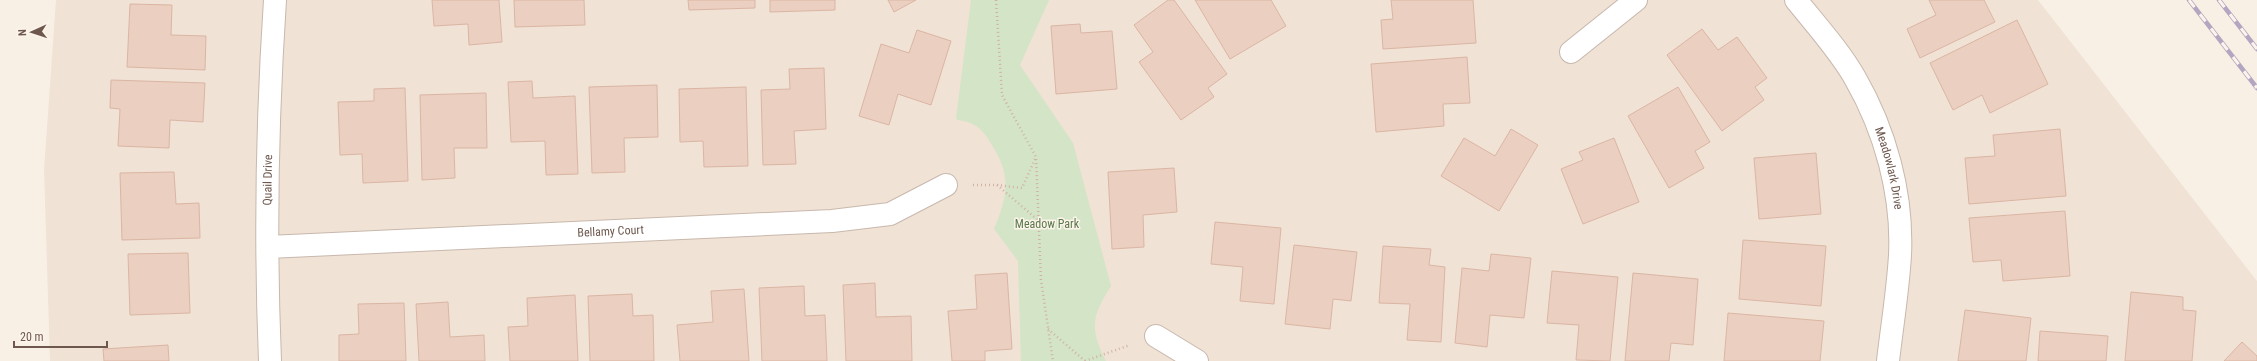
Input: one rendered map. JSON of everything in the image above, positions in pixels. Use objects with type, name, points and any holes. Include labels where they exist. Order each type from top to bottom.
[{"type":"street","name":"Quail Drive","points":[[270,361],[268,247],[269,87],[275,0]]},
{"type":"street","points":[[1571,52],[1636,0]]},
{"type":"street","name":"Meadowlark Drive","points":[[1796,0],[1822,31],[1855,77],[1877,122],[1892,173],[1899,215],[1900,255],[1888,361]]},
{"type":"street","name":"Bellamy Court","points":[[268,247],[832,221],[890,214],[946,185]]},
{"type":"street","points":[[1156,336],[1198,361]]},
{"type":"path","points":[[996,0],[1002,95],[1036,157],[1041,280],[1053,361]]},
{"type":"path","points":[[946,185],[997,185],[1022,188],[1036,157]]},
{"type":"path","points":[[997,185],[1039,221]]},
{"type":"path","points":[[1048,329],[1085,361],[1156,336]]},
{"type":"shaded area","points":[[56,0],[2038,0],[2257,281],[2257,361],[50,361],[44,170]]},
{"type":"green space","name":"Meadow Park","points":[[971,0],[1049,0],[1020,65],[1073,143],[1111,286],[1100,306],[1095,322],[1097,340],[1106,361],[1021,361],[1018,261],[994,229],[1002,207],[1006,188],[1003,168],[993,147],[981,130],[972,124],[956,119]]},
{"type":"building","points":[[432,0],[499,0],[502,42],[469,45],[468,24],[434,26]]},
{"type":"building","points":[[514,0],[584,0],[585,25],[515,27]]},
{"type":"building","points":[[688,0],[755,0],[755,8],[689,10]]},
{"type":"building","points":[[770,0],[835,0],[835,10],[770,12]]},
{"type":"building","points":[[888,0],[916,0],[894,12]]},
{"type":"building","points":[[1168,0],[1174,0],[1227,74],[1208,88],[1214,97],[1181,120],[1139,62],[1153,52],[1134,25]]},
{"type":"building","points":[[1195,0],[1271,0],[1286,26],[1230,59]]},
{"type":"building","points":[[1391,0],[1473,0],[1476,43],[1383,49],[1381,20],[1393,19]]},
{"type":"building","points":[[1929,0],[1984,0],[1995,22],[1920,58],[1907,29],[1936,15]]},
{"type":"building","points":[[130,4],[172,5],[171,35],[206,36],[205,70],[127,67]]},
{"type":"building","points":[[2017,20],[2048,84],[1990,113],[1982,95],[1953,110],[1930,63]]},
{"type":"building","points":[[1080,24],[1081,33],[1112,31],[1117,89],[1056,94],[1051,26]]},
{"type":"building","points":[[1702,29],[1718,50],[1737,37],[1767,78],[1755,87],[1764,100],[1722,131],[1667,55]]},
{"type":"building","points":[[917,30],[951,41],[931,105],[898,94],[889,125],[859,116],[881,44],[909,53]]},
{"type":"building","points":[[1467,57],[1470,103],[1443,104],[1444,126],[1376,132],[1371,64]]},
{"type":"building","points":[[824,68],[826,129],[794,131],[796,164],[763,165],[761,90],[790,89],[789,69]]},
{"type":"building","points":[[111,80],[205,83],[203,122],[170,120],[169,148],[118,146],[120,109],[110,108]]},
{"type":"building","points":[[532,81],[533,98],[575,96],[578,174],[546,175],[545,141],[511,142],[508,82]]},
{"type":"building","points":[[657,85],[658,137],[624,138],[625,172],[592,173],[589,87]]},
{"type":"building","points":[[746,87],[748,166],[704,167],[703,141],[680,142],[679,89]]},
{"type":"building","points":[[1678,87],[1710,142],[1695,151],[1704,168],[1669,188],[1628,116]]},
{"type":"building","points":[[405,88],[408,181],[363,183],[362,154],[340,155],[338,102],[374,101],[374,89]]},
{"type":"building","points":[[486,93],[487,148],[454,148],[455,178],[422,180],[420,95]]},
{"type":"building","points":[[1511,129],[1538,145],[1499,211],[1441,176],[1464,138],[1495,156]]},
{"type":"building","points":[[2060,129],[2066,196],[1969,204],[1965,158],[1995,156],[1993,135]]},
{"type":"building","points":[[1614,138],[1639,202],[1583,224],[1561,169],[1583,160],[1579,152]]},
{"type":"building","points":[[1816,153],[1821,214],[1759,219],[1754,158]]},
{"type":"building","points":[[1174,168],[1177,212],[1143,215],[1144,247],[1112,249],[1108,172]]},
{"type":"building","points":[[174,172],[176,204],[199,203],[200,238],[122,240],[120,173]]},
{"type":"building","points":[[2065,211],[2070,276],[2003,281],[2001,260],[1973,262],[1969,218]]},
{"type":"building","points":[[1215,222],[1281,228],[1274,304],[1240,301],[1243,267],[1211,264]]},
{"type":"building","points":[[1743,240],[1826,246],[1821,306],[1739,299]]},
{"type":"building","points":[[1294,245],[1357,252],[1351,301],[1333,299],[1330,329],[1285,324]]},
{"type":"building","points":[[1383,246],[1431,249],[1429,265],[1445,267],[1441,342],[1407,340],[1410,304],[1379,303]]},
{"type":"building","points":[[188,253],[190,313],[130,315],[128,254]]},
{"type":"building","points":[[1491,254],[1531,258],[1524,318],[1490,315],[1487,347],[1455,343],[1462,268],[1489,271]]},
{"type":"building","points":[[1552,271],[1618,277],[1610,361],[1576,360],[1579,325],[1547,323]]},
{"type":"building","points":[[1007,273],[1012,349],[985,351],[985,361],[952,361],[948,311],[977,309],[975,275]]},
{"type":"building","points":[[1633,273],[1698,279],[1693,345],[1671,343],[1669,361],[1625,361]]},
{"type":"building","points":[[875,283],[876,317],[911,316],[912,361],[846,361],[843,285]]},
{"type":"building","points":[[804,286],[805,316],[825,315],[827,361],[762,361],[759,288]]},
{"type":"building","points":[[744,289],[749,361],[680,361],[677,325],[713,322],[711,291]]},
{"type":"building","points":[[2131,292],[2183,297],[2183,310],[2196,311],[2192,361],[2125,361]]},
{"type":"building","points":[[632,294],[633,316],[653,315],[654,361],[590,361],[588,296]]},
{"type":"building","points":[[575,295],[578,361],[510,361],[508,327],[528,326],[527,298]]},
{"type":"building","points":[[448,302],[450,337],[484,335],[485,361],[419,361],[416,304]]},
{"type":"building","points":[[404,303],[406,361],[339,361],[339,335],[359,334],[358,304]]},
{"type":"building","points":[[1965,310],[2031,318],[2026,361],[1958,361]]},
{"type":"building","points":[[1728,313],[1824,321],[1820,361],[1724,361]]},
{"type":"building","points":[[2040,331],[2108,336],[2106,361],[2038,361]]},
{"type":"building","points":[[2242,342],[2257,356],[2257,361],[2224,361]]},
{"type":"building","points":[[168,345],[169,361],[104,361],[103,349]]},
{"type":"railway","points":[[2189,0],[2257,88]]},
{"type":"railway","points":[[2219,0],[2257,49]]}]
